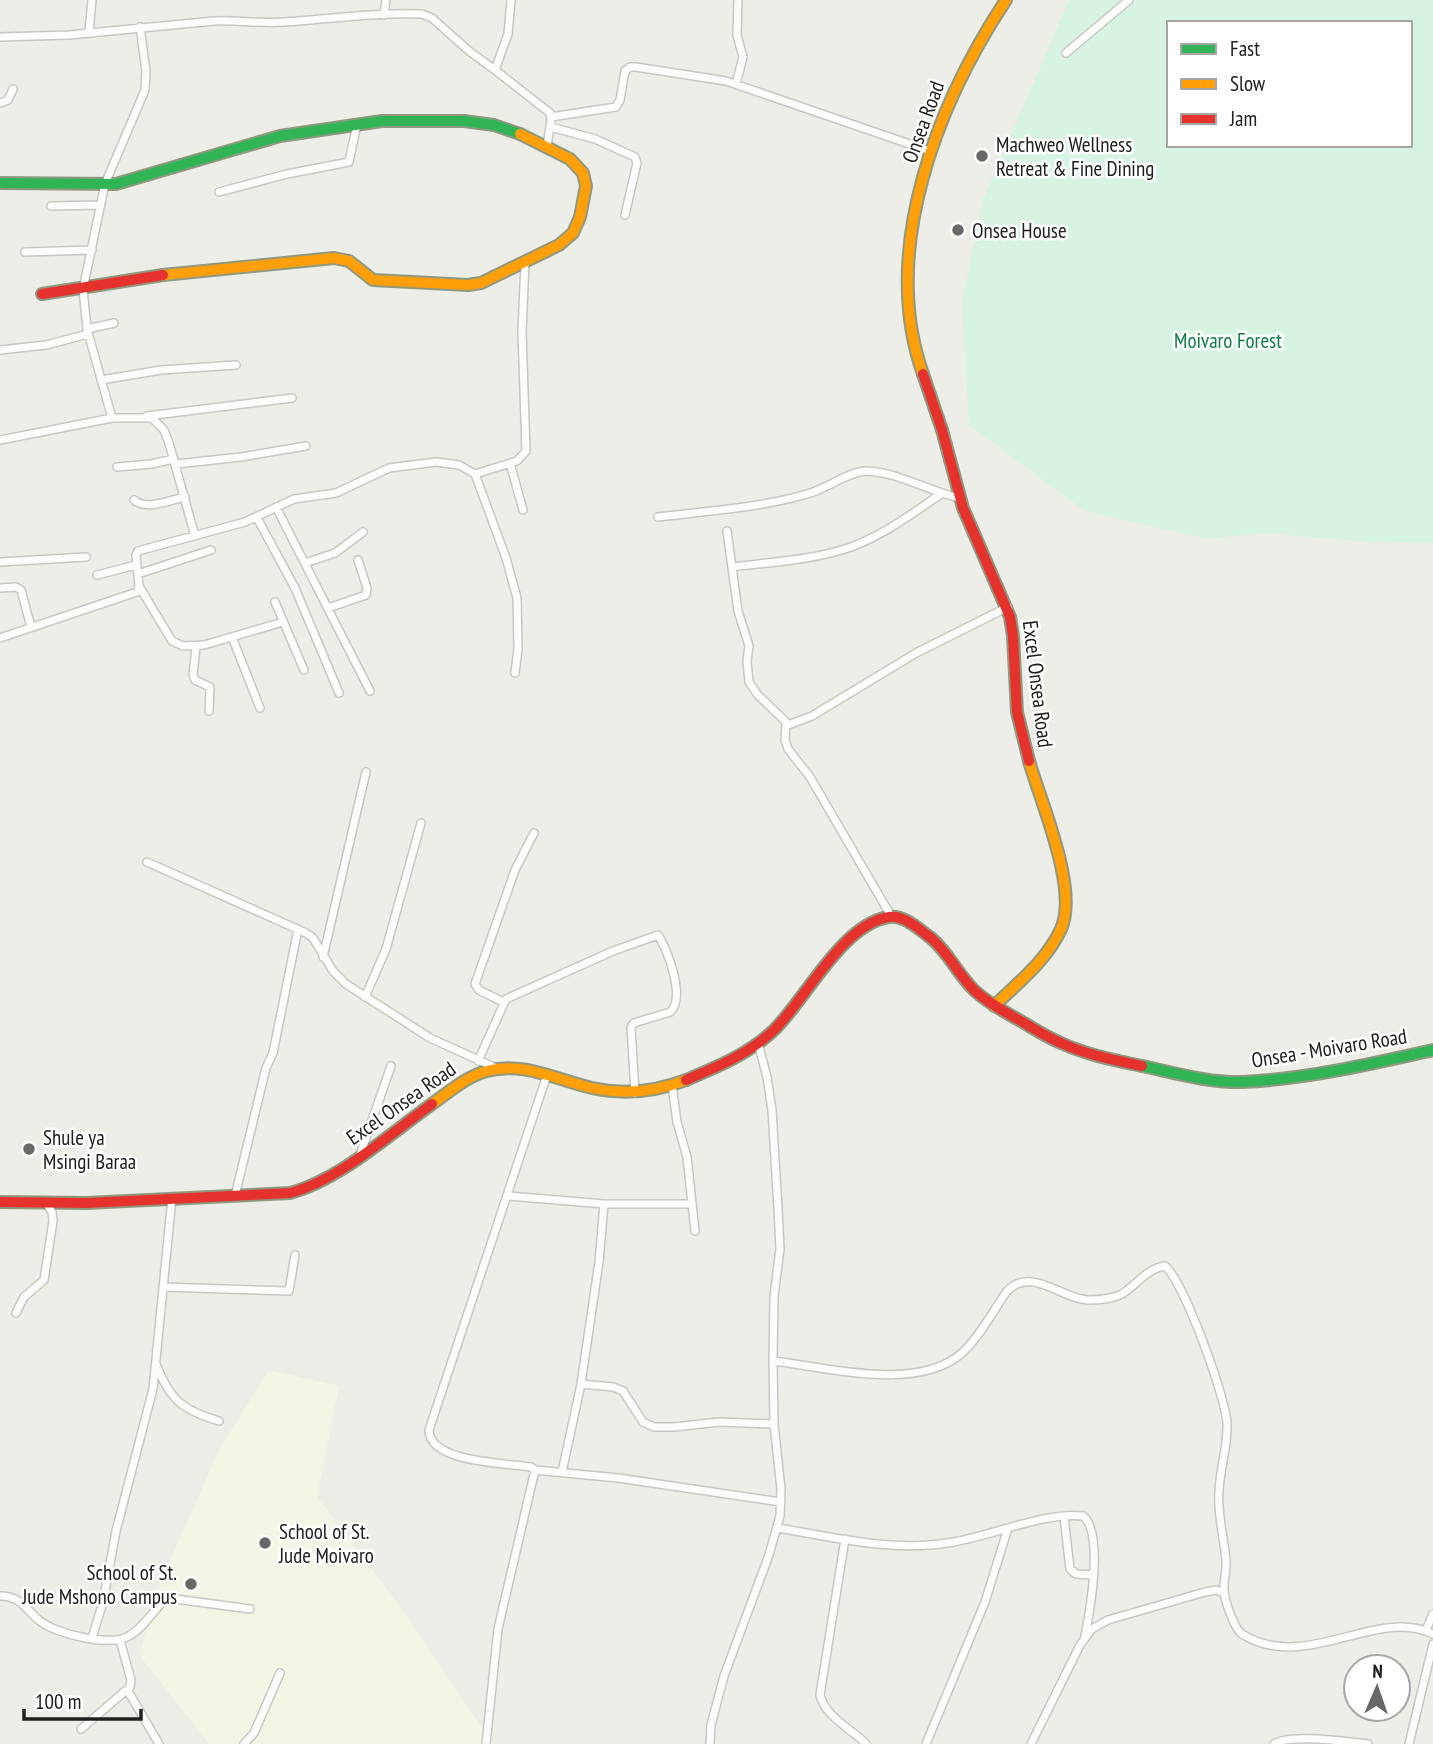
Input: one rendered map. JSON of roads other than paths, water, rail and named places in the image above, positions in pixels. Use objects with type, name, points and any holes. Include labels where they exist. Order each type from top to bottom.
[{"type":"street","points":[[89,32],[92,0]]},
{"type":"street","points":[[384,15],[386,0]]},
{"type":"street","points":[[495,70],[508,34],[511,0]]},
{"type":"street","points":[[736,84],[743,57],[737,35],[738,0]]},
{"type":"street","name":"Onsea Road","points":[[911,269],[919,198],[939,124],[960,76],[1006,0]]},
{"type":"street","points":[[1066,53],[1129,0]]},
{"type":"street","points":[[0,37],[55,36],[226,20],[258,24],[384,15],[427,15],[544,106],[551,117],[547,146]]},
{"type":"street","points":[[112,418],[88,332],[83,289],[105,184],[145,90],[146,71],[140,27]]},
{"type":"street","points":[[551,117],[617,107],[623,74],[631,67],[736,84],[930,151]]},
{"type":"street","points":[[0,103],[8,100],[13,89]]},
{"type":"street","points":[[0,183],[121,183],[280,136],[382,121],[472,122],[508,129],[570,159],[583,173],[586,186],[577,226],[567,240],[493,279],[468,285],[373,281],[349,261],[334,258],[162,275],[42,294]]},
{"type":"street","points":[[219,192],[287,174],[349,162],[357,124]]},
{"type":"street","points":[[551,127],[596,139],[635,157],[637,163],[625,215]]},
{"type":"street","points":[[51,206],[100,205]]},
{"type":"street","points":[[25,252],[92,250]]},
{"type":"street","points":[[475,474],[522,459],[526,451],[522,332],[525,262]]},
{"type":"street","name":"Excel Onsea Road","points":[[911,269],[910,305],[918,358],[939,419],[959,498],[1008,607],[1022,736],[1059,863],[1067,907],[1062,927],[1049,948],[994,1006]]},
{"type":"street","points":[[0,349],[46,345],[114,323]]},
{"type":"street","points":[[101,380],[169,369],[236,365]]},
{"type":"street","points":[[0,440],[112,418],[292,398]]},
{"type":"street","points":[[146,416],[156,421],[164,430],[195,536]]},
{"type":"street","points":[[117,467],[240,457],[306,446]]},
{"type":"street","points":[[283,622],[196,647],[183,646],[172,641],[139,586],[136,555],[138,551],[257,518],[294,499],[336,493],[389,468],[446,462],[459,465],[475,474],[506,558],[517,598],[518,649],[515,673]]},
{"type":"street","points":[[510,463],[523,510]]},
{"type":"street","points":[[658,517],[792,498],[822,489],[862,471],[909,481],[959,498]]},
{"type":"street","points":[[732,567],[849,548],[881,533],[941,494]]},
{"type":"street","points":[[134,500],[141,505],[149,505],[185,497]]},
{"type":"street","points":[[276,507],[370,691]]},
{"type":"street","points":[[257,518],[295,588],[339,693]]},
{"type":"street","points":[[727,531],[738,611],[749,646],[749,682],[757,694],[784,719],[788,726],[785,740],[788,749],[815,785],[891,916]]},
{"type":"street","points":[[305,563],[335,553],[363,532]]},
{"type":"street","points":[[138,574],[211,551]]},
{"type":"street","points":[[0,562],[86,557]]},
{"type":"street","points":[[328,608],[366,594],[367,589],[358,560]]},
{"type":"street","points":[[97,575],[136,565]]},
{"type":"street","points":[[0,639],[134,594],[139,586]]},
{"type":"street","points":[[0,588],[16,587],[21,590],[31,627]]},
{"type":"street","points":[[275,602],[304,670]]},
{"type":"street","points":[[788,726],[812,716],[916,653],[1008,607]]},
{"type":"street","points":[[232,637],[260,708]]},
{"type":"street","points":[[196,647],[193,676],[195,680],[210,687],[209,711]]},
{"type":"street","points":[[323,957],[366,772]]},
{"type":"street","points":[[365,996],[386,948],[421,823]]},
{"type":"street","points":[[503,1002],[479,990],[475,984],[514,870],[534,833]]},
{"type":"street","points":[[147,862],[298,929],[313,938],[339,978],[430,1038],[494,1068]]},
{"type":"street","name":"Excel Onsea Road","points":[[0,1202],[46,1203],[235,1196],[303,1190],[331,1177],[469,1078],[494,1068],[511,1066],[606,1091],[635,1093],[672,1085],[758,1043],[776,1028],[847,942],[873,923],[891,916]]},
{"type":"street","name":"Onsea - Moivaro Road","points":[[891,916],[909,922],[933,940],[950,957],[967,984],[994,1006],[1077,1051],[1125,1063],[1210,1080],[1242,1082],[1314,1075],[1377,1064],[1433,1050]]},
{"type":"street","points":[[235,1196],[266,1068],[273,1053],[298,929]]},
{"type":"street","points":[[478,1061],[503,1002],[510,996],[613,951],[658,935],[674,979],[678,1000],[670,1012],[640,1021],[631,1027],[635,1093]]},
{"type":"street","points":[[710,1744],[711,1725],[724,1676],[778,1528],[781,1502],[774,1424],[773,1361],[779,1215],[772,1110],[758,1043]]},
{"type":"street","points":[[360,1157],[391,1066]]},
{"type":"street","points":[[547,1075],[429,1435],[434,1444],[450,1454],[527,1466],[535,1470],[642,1481],[781,1502]]},
{"type":"street","points":[[672,1085],[677,1122],[687,1157],[695,1231]]},
{"type":"street","points":[[509,1196],[604,1204],[692,1204]]},
{"type":"street","points":[[92,1639],[145,1427],[156,1364],[172,1198]]},
{"type":"street","points":[[16,1312],[24,1297],[44,1280],[53,1221],[52,1212],[46,1203]]},
{"type":"street","points":[[562,1472],[581,1384],[599,1262],[604,1204]]},
{"type":"street","points":[[163,1287],[289,1291],[295,1255]]},
{"type":"street","points":[[773,1361],[887,1374],[921,1372],[942,1365],[962,1353],[1007,1290],[1016,1284],[1030,1282],[1051,1286],[1076,1299],[1108,1298],[1121,1294],[1157,1267],[1165,1266],[1194,1321],[1215,1373],[1225,1410],[1226,1436],[1218,1500],[1226,1561],[1224,1593],[1237,1630],[1267,1644],[1310,1645],[1398,1626],[1415,1626],[1430,1632],[1433,1614]]},
{"type":"street","points":[[156,1364],[178,1403],[193,1413],[219,1421]]},
{"type":"street","points":[[581,1384],[613,1387],[623,1391],[643,1422],[654,1427],[719,1422],[774,1424]]},
{"type":"street","points":[[486,1744],[498,1629],[535,1470]]},
{"type":"street","points":[[778,1528],[905,1546],[969,1539],[1064,1517],[1079,1516],[1088,1521],[1093,1546],[1093,1575],[1085,1636],[1031,1744]]},
{"type":"street","points":[[1064,1517],[1070,1569],[1076,1574],[1093,1575]]},
{"type":"street","points":[[926,1744],[985,1602],[1008,1528]]},
{"type":"street","points":[[845,1539],[820,1695],[830,1714],[866,1744]]},
{"type":"street","points":[[1085,1636],[1100,1624],[1116,1618],[1205,1592],[1216,1590],[1224,1593]]},
{"type":"street","points":[[0,1596],[20,1600],[41,1622],[54,1629],[92,1639],[120,1640],[135,1632],[164,1600],[169,1598],[250,1609]]},
{"type":"street","points":[[81,1729],[128,1691],[131,1680],[120,1640]]},
{"type":"street","points":[[1409,1744],[1433,1644]]},
{"type":"street","points":[[244,1744],[254,1733],[279,1673]]},
{"type":"street","points":[[128,1691],[159,1744]]},
{"type":"street","points":[[1274,1744],[1279,1740],[1293,1739],[1368,1744]]},
{"type":"place","name":"Machweo Wellness Retreat & Fine Dining","points":[[982,156]]},
{"type":"place","name":"Onsea House","points":[[958,230]]},
{"type":"place","name":"Shule ya Msingi Baraa","points":[[29,1149]]},
{"type":"place","name":"School of St. Jude Moivaro","points":[[265,1543]]},
{"type":"place","name":"School of St. Jude Mshono Campus","points":[[191,1584]]},
{"type":"park label","name":"Moivaro Forest","points":[[1228,340]]}]
